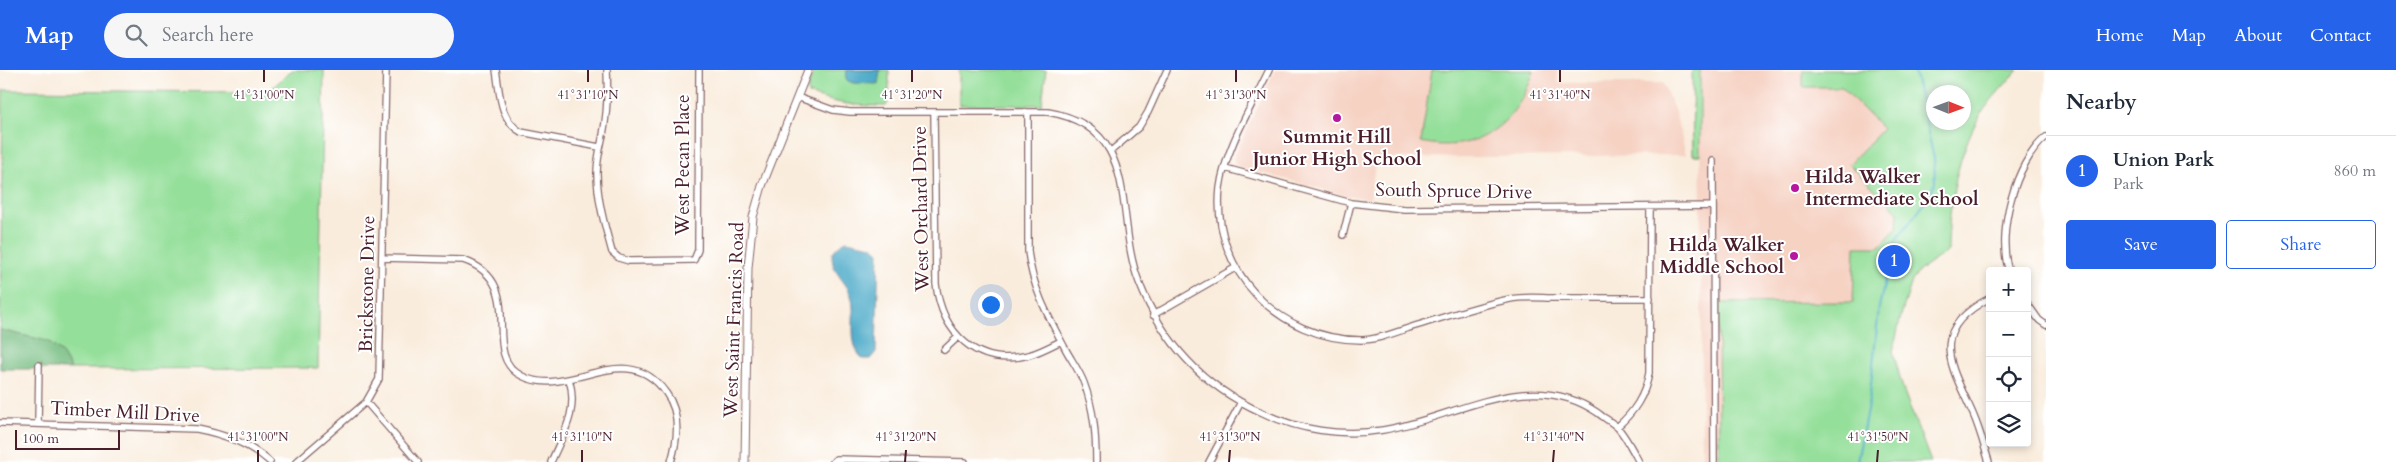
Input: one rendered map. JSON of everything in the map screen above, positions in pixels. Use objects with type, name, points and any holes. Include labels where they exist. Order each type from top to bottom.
[{"type":"street","name":"Brickstone Drive","points":[[296,462],[366,402],[379,379],[386,70]]},
{"type":"street","points":[[496,70],[504,116],[513,127],[521,132],[599,148],[603,136],[607,107],[607,70]]},
{"type":"street","name":"West Pecan Place","points":[[599,148],[597,174],[600,199],[612,252],[619,258],[629,261],[694,260],[698,250],[699,70]]},
{"type":"street","name":"West Saint Francis Road","points":[[745,462],[750,232],[762,186],[808,70]]},
{"type":"street","points":[[1112,151],[1139,128],[1167,70]]},
{"type":"street","points":[[1269,70],[1230,153],[1225,168],[1220,188],[1222,232],[1235,268],[1250,289],[1272,310],[1288,321],[1313,332],[1346,339],[1363,340],[1382,336],[1481,305],[1514,298],[1650,298]]},
{"type":"street","points":[[797,97],[833,110],[847,112],[1028,112],[1062,114],[1081,123],[1112,151],[1119,170],[1130,252],[1138,281],[1153,315],[1172,344],[1196,371],[1240,402],[1293,424],[1339,433],[1382,431],[1414,424],[1505,395],[1540,393],[1574,401],[1595,411],[1617,427],[1639,462]]},
{"type":"street","name":"West Orchard Drive","points":[[934,112],[936,284],[945,320],[957,338]]},
{"type":"street","points":[[1028,112],[1028,251],[1030,266],[1040,299],[1083,382],[1091,404],[1095,423],[1096,462]]},
{"type":"street","points":[[2008,267],[2004,251],[2004,234],[2010,204],[2032,152],[2046,137]]},
{"type":"street","points":[[1713,160],[1714,462]]},
{"type":"street","name":"South Spruce Drive","points":[[1225,168],[1351,203],[1404,209],[1713,206]]},
{"type":"street","points":[[1343,236],[1351,203]]},
{"type":"street","points":[[1617,427],[1636,407],[1647,384],[1650,366],[1650,207]]},
{"type":"street","points":[[383,258],[463,260],[476,264],[488,273],[502,306],[500,335],[508,362],[520,375],[537,382],[569,379],[606,369],[624,368],[640,372],[659,382],[670,397],[676,414],[678,431],[671,462]]},
{"type":"street","points":[[1153,315],[1235,268]]},
{"type":"street","points":[[1986,300],[1966,313],[1952,333],[1948,348],[1953,372],[1979,428],[1989,462]]},
{"type":"street","points":[[2031,308],[2046,325]]},
{"type":"street","points":[[944,350],[957,338],[992,356],[1010,358],[1029,355],[1061,340]]},
{"type":"street","points":[[38,423],[39,365]]},
{"type":"street","points":[[551,462],[572,415],[573,391],[569,379]]},
{"type":"street","points":[[366,402],[418,462]]},
{"type":"street","points":[[1209,462],[1240,402]]},
{"type":"street","name":"Timber Mill Drive","points":[[0,423],[197,428],[229,438],[270,462]]},
{"type":"street","points":[[833,462],[836,459],[966,462]]},
{"type":"shaded area","points":[[1275,70],[1557,70],[1558,83],[1663,83],[1675,112],[1686,155],[1376,158],[1370,199],[1348,196],[1239,167],[1234,163],[1234,157]]},
{"type":"shaded area","name":"Hilda Walker Middle School","points":[[1700,70],[1906,70],[1926,160],[1852,462],[1702,462]]},
{"type":"green space","points":[[292,70],[324,70],[318,368],[71,369],[61,352],[47,341],[0,330],[3,90],[251,92],[270,90]]},
{"type":"green space","points":[[815,70],[889,70],[889,100],[886,106],[855,105],[808,94],[808,87]]},
{"type":"green space","points":[[959,70],[1046,70],[1042,105],[959,105]]},
{"type":"green space","points":[[1432,70],[1534,70],[1527,89],[1518,105],[1506,120],[1493,131],[1478,139],[1460,144],[1442,145],[1421,142]]},
{"type":"green space","points":[[1692,70],[1700,70],[1700,155],[1693,155]]},
{"type":"green space","points":[[1803,70],[2018,70],[1983,111],[1974,126],[1961,160],[1952,197],[1948,251],[1919,271],[1912,281],[1902,312],[1893,351],[1903,389],[1931,462],[1719,462],[1718,303],[1853,302],[1855,247],[1879,247],[1897,228],[1898,212],[1849,164],[1883,129],[1842,87],[1803,87]]},
{"type":"green space","points":[[0,330],[47,341],[61,352],[71,369],[0,369]]},
{"type":"water","points":[[847,70],[880,70],[878,84],[853,83],[846,80]]},
{"type":"water","points":[[847,241],[872,246],[879,252],[876,352],[870,359],[863,359],[855,346],[852,299],[848,288],[833,263],[832,257],[835,249]]},
{"type":"waterway","points":[[1857,462],[1870,394],[1879,307],[1891,255],[1895,242],[1930,195],[1935,183],[1934,159],[1914,70]]},
{"type":"place","name":"Summit Hill Junior High School","points":[[1337,118]]},
{"type":"place","name":"Hilda Walker Intermediate School","points":[[1795,188]]},
{"type":"place","name":"Hilda Walker Middle School","points":[[1794,256]]},
{"type":"place","name":"Union Park","points":[[1894,261]]}]
